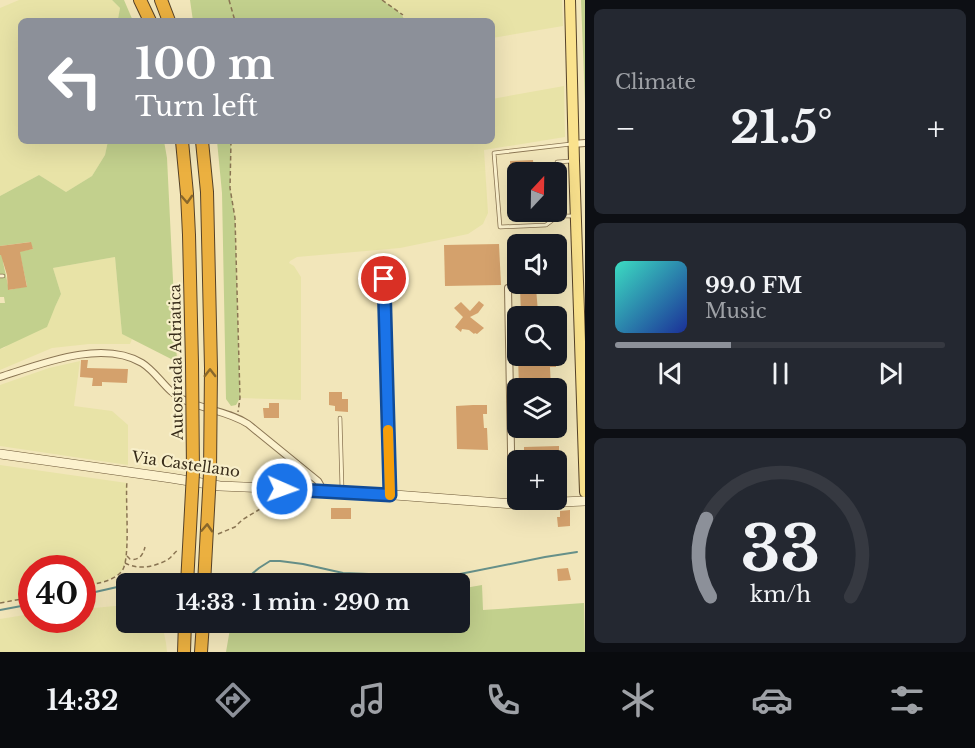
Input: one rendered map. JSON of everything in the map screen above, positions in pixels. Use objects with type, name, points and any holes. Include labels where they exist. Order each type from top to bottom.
[{"type":"highway","points":[[140,0],[149,18]]},
{"type":"highway","points":[[161,0],[168,18]]},
{"type":"highway","name":"Autostrada Adriatica","points":[[182,144],[189,235],[192,363],[193,473],[188,573]]},
{"type":"highway","points":[[202,144],[207,192],[211,368],[210,473],[205,573]]},
{"type":"highway","points":[[184,652],[185,633]]},
{"type":"highway","points":[[201,652],[202,633]]},
{"type":"main road","points":[[570,0],[585,492]]},
{"type":"street","points":[[573,144],[585,142]]},
{"type":"street","points":[[508,294],[511,450]]},
{"type":"street","points":[[0,377],[48,361],[81,354],[117,354],[133,358],[149,368],[164,385],[184,400],[237,417],[318,481],[323,490]]},
{"type":"street","name":"Via Castellano","points":[[0,454],[220,486],[342,491],[507,504]]},
{"type":"street","name":"Via Castellano","points":[[567,502],[585,501]]},
{"type":"lane","points":[[550,222],[546,225],[500,227],[494,153],[573,144]]},
{"type":"lane","points":[[557,162],[574,161]]},
{"type":"lane","points":[[567,216],[576,216]]},
{"type":"lane","points":[[384,279],[390,495]]},
{"type":"lane","points":[[340,418],[342,491]]},
{"type":"path","points":[[229,0],[234,18]]},
{"type":"path","points":[[382,0],[403,15]]},
{"type":"path","points":[[231,144],[230,188],[235,218],[240,398],[237,417]]},
{"type":"path","points":[[96,583],[114,577],[123,570],[127,555],[127,483]]},
{"type":"path","points":[[210,536],[235,527],[260,509],[313,497],[323,490]]},
{"type":"path","points":[[127,555],[130,559],[135,560],[143,554],[145,547]]},
{"type":"path","points":[[125,563],[132,567],[154,565],[169,560],[184,547]]},
{"type":"path","points":[[0,603],[18,600]]},
{"type":"shaded area","points":[[19,0],[112,0],[120,8],[118,18],[18,18],[18,144],[107,144],[105,155],[92,176],[66,192],[39,175],[0,196],[0,8]]},
{"type":"shaded area","points":[[382,0],[562,0],[563,26],[495,37],[495,18],[404,18]]},
{"type":"shaded area","points":[[564,86],[565,137],[484,150],[488,213],[483,224],[468,234],[400,248],[297,257],[290,261],[289,263],[294,266],[301,277],[301,400],[240,398],[235,218],[230,188],[231,144],[495,144],[495,98]]},
{"type":"shaded area","points":[[115,257],[122,334],[132,339],[130,344],[89,344],[52,348],[0,370],[0,349],[55,307],[61,294],[53,268]]},
{"type":"shaded area","points":[[80,361],[74,406],[112,411],[128,425],[128,465],[0,446],[0,385],[49,368]]},
{"type":"shaded area","points":[[0,465],[127,483],[127,555],[123,570],[116,573],[114,577],[96,583],[96,555],[18,555],[18,600],[0,603]]},
{"type":"shaded area","points":[[116,606],[116,633],[164,633],[167,652],[0,652],[0,619],[18,616],[18,633],[96,633],[96,608]]},
{"type":"green space","points":[[112,0],[124,0],[132,18],[118,18],[120,8]]},
{"type":"green space","points":[[190,0],[382,0],[399,12],[403,18],[193,18]]},
{"type":"green space","points":[[581,0],[585,0],[585,103]]},
{"type":"green space","points":[[107,144],[165,144],[177,362],[122,334],[115,257],[53,268],[61,294],[47,327],[0,349],[0,303],[5,303],[4,297],[0,297],[0,255],[33,249],[30,242],[0,246],[0,196],[39,175],[66,192],[92,176],[105,155]],"holes":[[[21,259],[27,286],[9,290],[3,262]]]},
{"type":"green space","points":[[217,144],[231,144],[230,188],[235,218],[240,398],[236,405],[231,406],[226,399],[222,193]]},
{"type":"green space","points":[[482,585],[483,610],[584,603],[585,652],[226,652],[229,633],[470,633],[470,587]]},
{"type":"building","points":[[533,160],[533,162],[510,162]]},
{"type":"building","points":[[31,242],[33,249],[20,252],[27,287],[8,290],[0,246]]},
{"type":"building","points":[[499,244],[501,285],[445,286],[444,245]]},
{"type":"building","points":[[520,294],[536,294],[538,306],[521,306]]},
{"type":"building","points":[[479,301],[484,305],[478,313],[470,317],[484,328],[477,334],[462,329],[461,332],[455,327],[463,317],[454,308],[461,302],[470,311]]},
{"type":"building","points":[[81,360],[88,360],[87,368],[128,369],[127,383],[102,382],[102,386],[92,386],[93,378],[80,377]]},
{"type":"building","points":[[518,366],[556,366],[550,367],[551,378],[519,378]]},
{"type":"building","points":[[329,392],[342,392],[342,399],[348,399],[348,412],[335,411],[335,406],[329,405]]},
{"type":"building","points":[[269,403],[279,403],[279,418],[264,418],[263,408],[269,408]]},
{"type":"building","points":[[487,405],[487,414],[483,414],[484,428],[487,428],[488,450],[457,449],[456,406]]},
{"type":"building","points":[[559,446],[559,450],[524,450],[524,447]]},
{"type":"building","points":[[331,508],[351,508],[351,519],[331,519]]},
{"type":"building","points":[[570,510],[570,526],[558,527],[557,517],[560,517],[560,511]]},
{"type":"building","points":[[568,568],[571,580],[558,581],[557,569]]},
{"type":"waterway","points":[[465,573],[577,552]]},
{"type":"waterway","points":[[253,573],[270,561],[303,564],[343,573]]},
{"type":"waterway","points":[[96,592],[116,587]]},
{"type":"waterway","points":[[0,610],[18,607]]},
{"type":"slow traffic","points":[[388,430],[390,495]]},
{"type":"route","points":[[282,489],[390,495],[384,279]]}]
